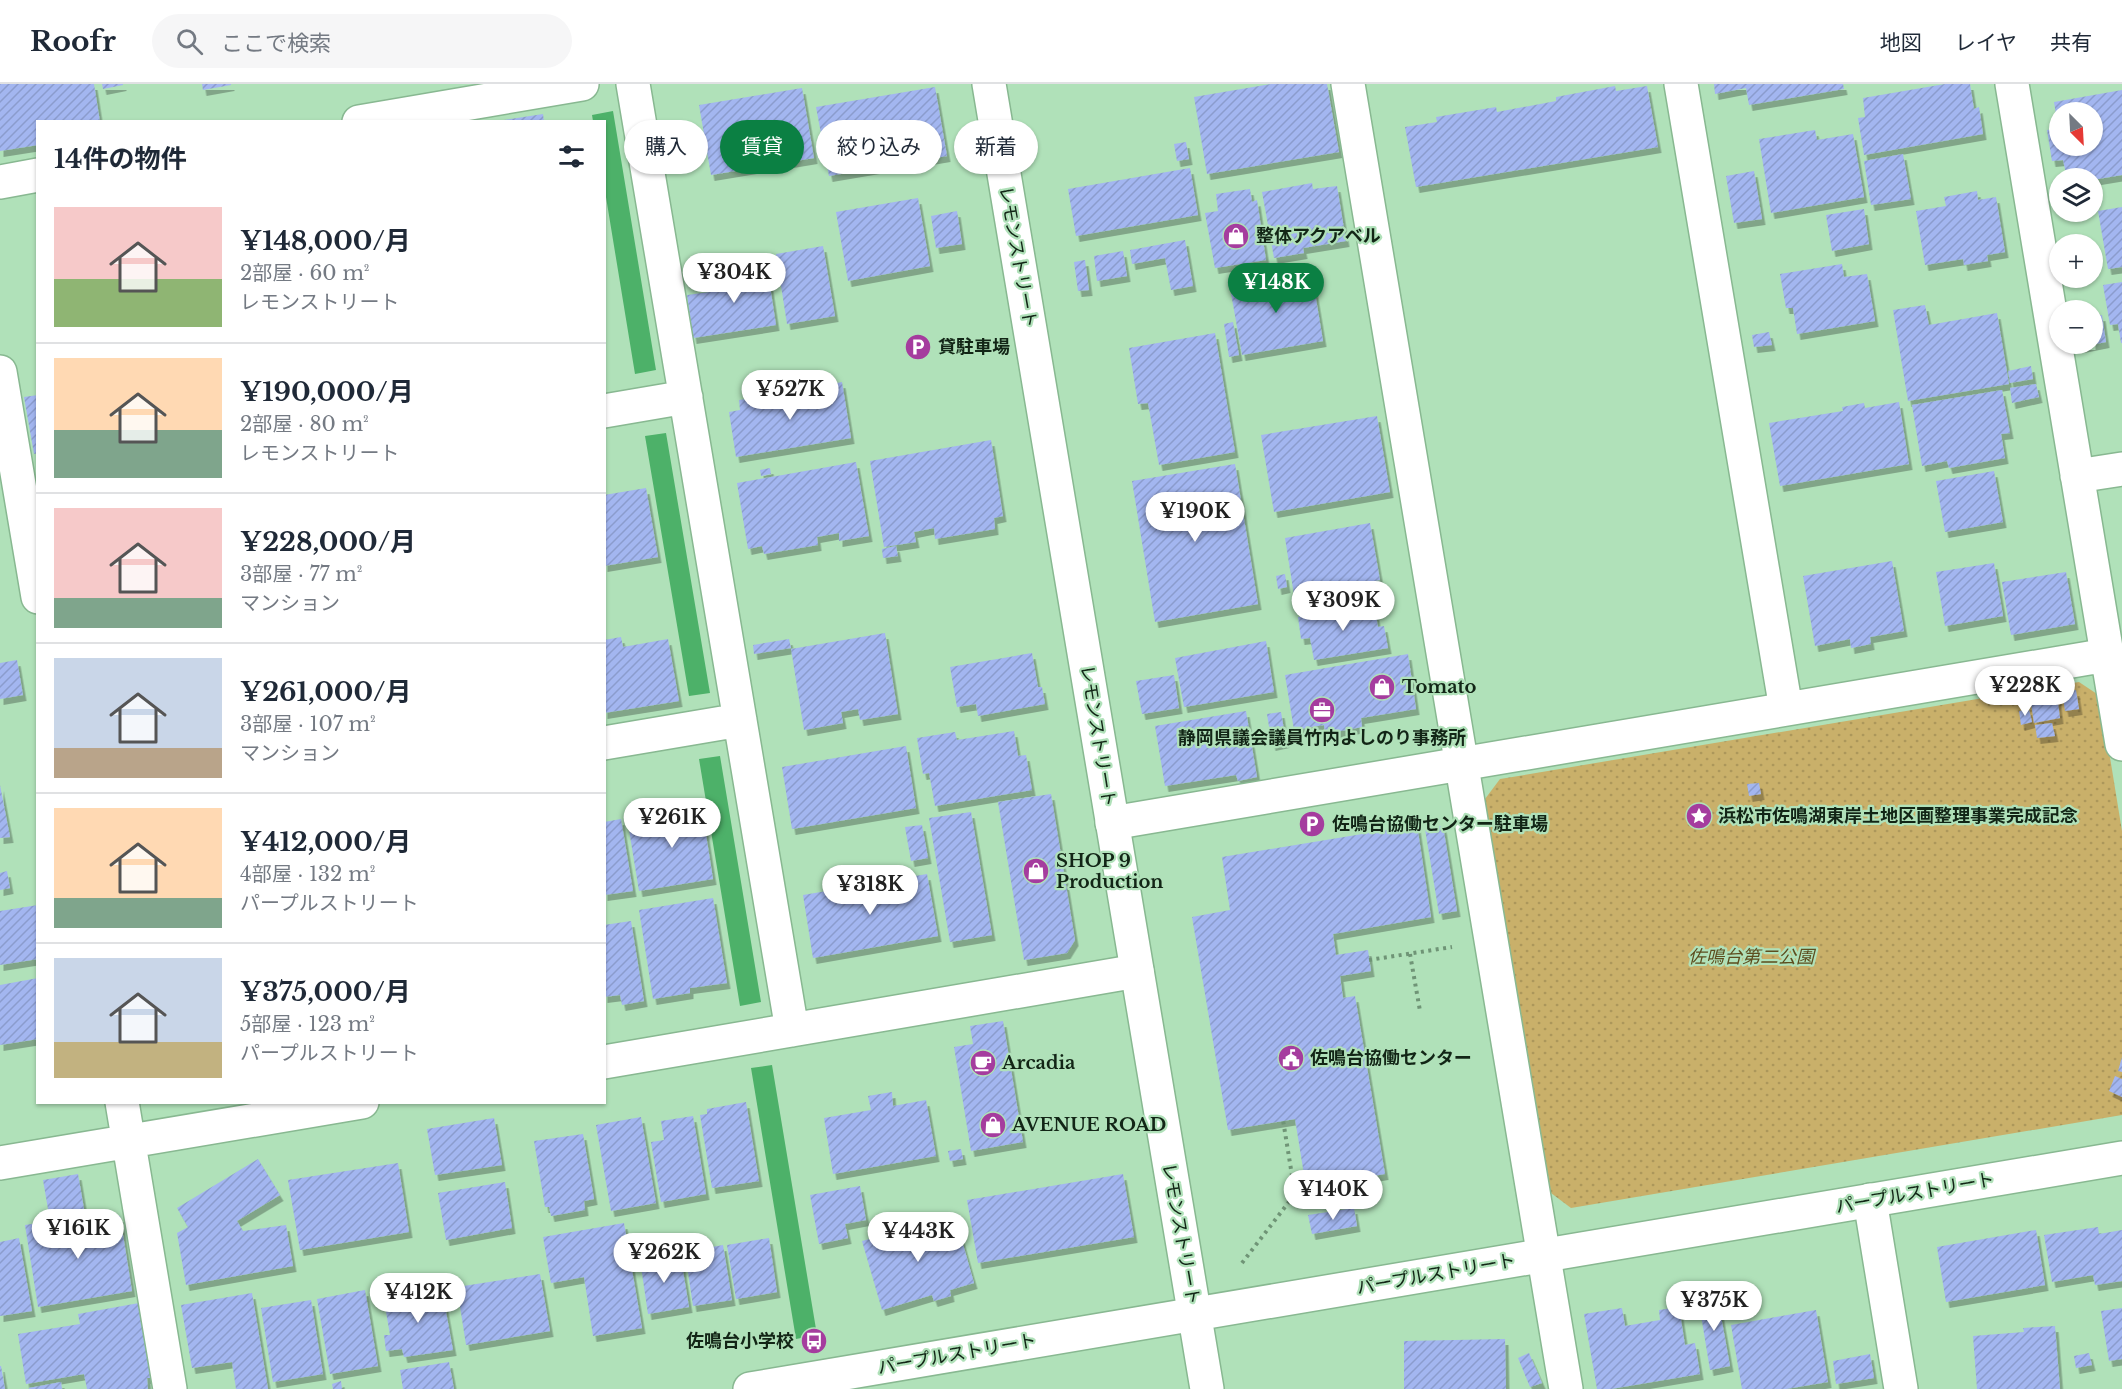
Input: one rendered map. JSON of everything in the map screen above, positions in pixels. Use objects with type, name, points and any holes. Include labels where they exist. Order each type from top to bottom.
[{"type":"street","points":[[371,120],[582,84]]},
{"type":"street","points":[[633,84],[792,1030]]},
{"type":"street","name":"レモンストリート","points":[[989,84],[1207,1389]]},
{"type":"street","points":[[1348,84],[1566,1389]]},
{"type":"street","points":[[1681,84],[1786,710]]},
{"type":"street","points":[[2012,84],[2122,744]]},
{"type":"street","points":[[0,182],[36,176]]},
{"type":"street","points":[[0,372],[30,509],[36,575]]},
{"type":"street","points":[[606,411],[686,397]]},
{"type":"street","points":[[2077,476],[2122,469]]},
{"type":"street","points":[[1112,823],[2107,655]]},
{"type":"street","points":[[606,743],[740,720]]},
{"type":"street","points":[[606,1062],[1137,972]]},
{"type":"street","points":[[122,1104],[170,1389]]},
{"type":"street","points":[[0,1163],[350,1104]]},
{"type":"street","name":"パープルストリート","points":[[750,1389],[853,1380],[1194,1314],[2122,1158]]},
{"type":"street","points":[[1870,1200],[1901,1389]]},
{"type":"path","points":[[1370,960],[1491,940]]},
{"type":"path","points":[[1410,954],[1420,1011]]},
{"type":"path","points":[[1238,1268],[1295,1194],[1283,1120]]},
{"type":"green space","name":"佐鳴台第二公園","points":[[2079,682],[2100,696],[2122,831],[2122,1115],[1571,1208],[1551,1193],[1485,799],[1500,779]]},
{"type":"shaded area","points":[[613,111],[656,370],[635,374],[606,197],[606,120],[593,120],[592,115]]},
{"type":"shaded area","points":[[666,433],[710,693],[689,696],[645,436]]},
{"type":"shaded area","points":[[720,756],[761,1002],[740,1006],[699,759]]},
{"type":"shaded area","points":[[772,1065],[817,1335],[796,1339],[751,1068]]},
{"type":"building","points":[[0,84],[94,84],[100,120],[36,120],[36,145],[0,151]]},
{"type":"building","points":[[102,84],[123,84],[123,85],[103,89]]},
{"type":"building","points":[[202,84],[231,84],[231,85],[203,90]]},
{"type":"building","points":[[1271,84],[1327,84],[1339,152],[1207,174],[1194,97]]},
{"type":"building","points":[[1714,84],[1843,84],[1844,89],[1749,105],[1746,88],[1715,94]]},
{"type":"building","points":[[1945,84],[1970,84],[1974,109],[1979,107],[1983,134],[1864,155],[1858,118],[1865,117],[1863,98]]},
{"type":"building","points":[[1615,86],[1616,91],[1647,86],[1658,147],[1416,187],[1405,127],[1437,122],[1436,117],[1496,107],[1497,112],[1556,101],[1556,97]]},
{"type":"building","points":[[935,87],[941,120],[818,120],[816,107]]},
{"type":"building","points":[[802,88],[814,158],[804,160],[804,120],[720,120],[720,174],[711,175],[708,158],[708,120],[702,120],[699,105]]},
{"type":"building","points":[[2122,90],[2122,175],[2103,178],[2103,168],[2065,168],[2063,160],[2052,161],[2051,156],[2103,156],[2103,102],[2054,102]]},
{"type":"building","points":[[543,114],[544,120],[504,120]]},
{"type":"building","points":[[942,127],[947,156],[942,157]]},
{"type":"building","points":[[1815,130],[1817,140],[1853,134],[1864,197],[1771,213],[1759,139]]},
{"type":"building","points":[[1186,142],[1189,159],[1177,161],[1174,144]]},
{"type":"building","points":[[1903,154],[1911,199],[1871,205],[1864,161]]},
{"type":"building","points":[[1190,168],[1198,215],[1076,236],[1068,189]]},
{"type":"building","points":[[1754,171],[1762,219],[1734,223],[1726,176]]},
{"type":"building","points":[[1312,183],[1313,189],[1337,186],[1346,241],[1303,248],[1304,253],[1274,258],[1262,192]]},
{"type":"building","points":[[1250,189],[1252,202],[1257,200],[1266,260],[1215,268],[1205,213],[1218,211],[1216,194]]},
{"type":"building","points":[[1977,191],[1978,200],[1996,197],[2005,252],[1987,255],[1988,261],[1964,265],[1963,259],[1925,265],[1916,211],[1946,206],[1944,197]]},
{"type":"building","points":[[918,198],[930,266],[848,281],[836,212]]},
{"type":"building","points":[[2122,207],[2122,267],[2108,269],[2100,222],[2103,222],[2103,210]]},
{"type":"building","points":[[1864,209],[1869,244],[1832,251],[1826,215]]},
{"type":"building","points":[[957,211],[962,244],[936,248],[931,216]]},
{"type":"building","points":[[1185,240],[1193,286],[1171,290],[1165,258],[1132,264],[1130,250]]},
{"type":"building","points":[[823,246],[835,316],[787,324],[776,254]]},
{"type":"building","points":[[1123,251],[1127,276],[1097,281],[1094,256]]},
{"type":"building","points":[[766,260],[776,325],[693,338],[687,295],[717,291],[715,282],[741,278],[739,265]]},
{"type":"building","points":[[1085,260],[1089,290],[1078,291],[1074,262]]},
{"type":"building","points":[[1842,264],[1844,277],[1867,274],[1875,321],[1797,334],[1793,308],[1786,308],[1780,274]]},
{"type":"building","points":[[1312,275],[1323,341],[1242,355],[1229,282],[1263,277],[1264,283]]},
{"type":"building","points":[[2122,282],[2122,343],[2118,324],[2110,325],[2103,285]]},
{"type":"building","points":[[1925,305],[1929,325],[1997,313],[2009,384],[1908,401],[1893,310]]},
{"type":"building","points":[[1233,322],[1239,355],[1229,357],[1224,324]]},
{"type":"building","points":[[2103,322],[2106,342],[2103,343]]},
{"type":"building","points":[[1769,332],[1772,345],[1754,347],[1752,335]]},
{"type":"building","points":[[1215,333],[1235,452],[1159,465],[1148,403],[1138,404],[1129,348]]},
{"type":"building","points":[[2031,366],[2033,379],[2010,383],[2008,371]]},
{"type":"building","points":[[842,382],[851,438],[736,457],[729,412],[740,410],[739,400],[791,392],[792,401],[819,397],[817,387]]},
{"type":"building","points":[[2036,384],[2039,397],[2012,403],[2010,388]]},
{"type":"building","points":[[2002,390],[2010,433],[2001,434],[2005,458],[1949,468],[1947,461],[1922,466],[1912,405]]},
{"type":"building","points":[[36,395],[36,454],[34,454],[24,397]]},
{"type":"building","points":[[1899,402],[1909,464],[1780,486],[1769,423],[1843,411],[1842,407],[1864,403],[1865,408]]},
{"type":"building","points":[[1377,416],[1390,492],[1274,512],[1261,435]]},
{"type":"building","points":[[991,440],[1003,516],[994,518],[995,529],[935,539],[934,528],[914,532],[916,542],[884,547],[870,461]]},
{"type":"building","points":[[856,462],[869,536],[839,541],[839,533],[817,537],[818,545],[764,554],[762,546],[748,549],[737,483]]},
{"type":"building","points":[[1235,464],[1258,604],[1155,622],[1132,481]]},
{"type":"building","points":[[770,468],[771,474],[761,476],[760,470]]},
{"type":"building","points":[[1994,471],[2003,522],[1945,532],[1936,481]]},
{"type":"building","points":[[646,488],[658,557],[606,566],[606,495]]},
{"type":"building","points":[[1370,523],[1380,580],[1294,595],[1285,538]]},
{"type":"building","points":[[896,546],[898,556],[883,558],[882,549]]},
{"type":"building","points":[[1892,561],[1904,631],[1870,637],[1871,644],[1851,648],[1850,639],[1815,646],[1803,576]]},
{"type":"building","points":[[1994,563],[2003,616],[1945,626],[1936,572]]},
{"type":"building","points":[[2066,572],[2075,624],[2011,635],[2002,582]]},
{"type":"building","points":[[1285,574],[1287,587],[1278,589],[1276,576]]},
{"type":"building","points":[[1374,604],[1378,627],[1384,626],[1388,648],[1314,660],[1310,638],[1301,639],[1298,617]]},
{"type":"building","points":[[885,633],[898,714],[860,720],[858,709],[841,712],[843,723],[804,730],[791,649]]},
{"type":"building","points":[[621,637],[623,647],[668,639],[679,701],[606,713],[606,640]]},
{"type":"building","points":[[789,639],[791,648],[754,654],[753,645]]},
{"type":"building","points":[[1266,641],[1274,692],[1184,707],[1175,658]]},
{"type":"building","points":[[1032,653],[1038,687],[1042,687],[1045,704],[978,716],[976,704],[957,707],[950,667]]},
{"type":"building","points":[[1408,654],[1416,709],[1361,718],[1362,727],[1325,734],[1324,725],[1294,730],[1285,675]]},
{"type":"building","points":[[17,660],[23,695],[0,699],[0,663]]},
{"type":"building","points":[[1174,675],[1179,708],[1142,714],[1136,681]]},
{"type":"building","points":[[2056,687],[2060,718],[2034,723],[2029,691]]},
{"type":"building","points":[[2076,690],[2079,709],[2065,711],[2062,692]]},
{"type":"building","points":[[2029,709],[2032,722],[2021,725],[2019,711]]},
{"type":"building","points":[[1246,711],[1257,777],[1238,781],[1236,775],[1165,786],[1155,726]]},
{"type":"building","points":[[1281,712],[1286,742],[1272,745],[1267,714]]},
{"type":"building","points":[[2052,723],[2055,736],[2037,738],[2035,725]]},
{"type":"building","points":[[1014,731],[1018,756],[1026,755],[1032,790],[935,806],[929,773],[923,774],[917,738],[955,732],[957,740]]},
{"type":"building","points":[[906,746],[916,808],[792,829],[782,767]]},
{"type":"building","points":[[1759,783],[1761,794],[1749,796],[1747,784]]},
{"type":"building","points":[[0,785],[10,837],[0,838]]},
{"type":"building","name":"SHOP 9 Production","points":[[1051,794],[1075,940],[1067,953],[1024,960],[998,802]]},
{"type":"building","points":[[701,803],[713,879],[639,891],[629,830],[653,826],[651,812]]},
{"type":"building","points":[[971,812],[992,935],[950,942],[929,818]]},
{"type":"building","points":[[621,819],[633,891],[606,895],[606,822]]},
{"type":"building","points":[[922,825],[928,858],[911,861],[905,827]]},
{"type":"building","name":"佐鳴台協働センター","points":[[1417,825],[1431,917],[1333,934],[1336,955],[1368,950],[1371,971],[1340,976],[1343,998],[1355,996],[1385,1174],[1306,1187],[1295,1119],[1228,1130],[1192,917],[1230,910],[1222,857]]},
{"type":"building","points":[[1443,826],[1457,911],[1439,914],[1425,829]]},
{"type":"building","points":[[7,871],[10,888],[0,890],[0,873]]},
{"type":"building","points":[[927,874],[938,936],[813,958],[803,895]]},
{"type":"building","points":[[713,898],[727,983],[690,988],[690,993],[653,999],[639,910]]},
{"type":"building","points":[[36,905],[36,959],[0,965],[0,911]]},
{"type":"building","points":[[631,921],[644,1001],[622,1005],[620,995],[606,997],[606,925]]},
{"type":"building","points":[[36,978],[36,1039],[0,1045],[0,985]]},
{"type":"building","points":[[1003,1021],[1023,1142],[971,1151],[954,1047],[973,1044],[970,1026]]},
{"type":"building","points":[[2122,1057],[2122,1072],[2118,1071]]},
{"type":"building","points":[[2115,1076],[2122,1079],[2122,1097],[2109,1091]]},
{"type":"building","points":[[892,1092],[893,1106],[926,1100],[936,1156],[833,1174],[824,1118],[871,1110],[868,1096]]},
{"type":"building","points":[[746,1102],[759,1181],[712,1188],[700,1115],[707,1114],[707,1109]]},
{"type":"building","points":[[693,1116],[706,1194],[661,1202],[651,1142],[664,1140],[661,1121]]},
{"type":"building","points":[[641,1117],[656,1203],[611,1211],[596,1125]]},
{"type":"building","points":[[494,1118],[502,1165],[435,1175],[427,1129]]},
{"type":"building","points":[[583,1134],[594,1199],[584,1201],[585,1210],[551,1216],[549,1207],[545,1207],[534,1141]]},
{"type":"building","points":[[961,1149],[963,1159],[950,1161],[948,1151]]},
{"type":"building","points":[[258,1159],[280,1195],[237,1221],[243,1231],[286,1225],[293,1266],[186,1285],[177,1233],[188,1227],[177,1208]]},
{"type":"building","points":[[398,1163],[409,1232],[300,1250],[288,1180]]},
{"type":"building","points":[[78,1174],[84,1209],[49,1215],[43,1180]]},
{"type":"building","points":[[1123,1174],[1134,1237],[978,1263],[967,1200]]},
{"type":"building","points":[[505,1182],[512,1228],[446,1240],[438,1193]]},
{"type":"building","points":[[860,1186],[866,1220],[845,1224],[848,1238],[819,1244],[810,1195]]},
{"type":"building","points":[[1354,1208],[1357,1226],[1312,1234],[1308,1215]]},
{"type":"building","points":[[120,1216],[132,1291],[38,1307],[25,1225],[76,1217],[77,1222]]},
{"type":"building","points":[[955,1216],[974,1283],[950,1290],[951,1296],[934,1301],[932,1295],[882,1310],[862,1241]]},
{"type":"building","points":[[624,1223],[642,1328],[593,1336],[584,1277],[551,1283],[543,1237]]},
{"type":"building","points":[[2098,1227],[2099,1234],[2122,1230],[2122,1281],[2095,1285],[2093,1275],[2052,1282],[2044,1235]]},
{"type":"building","points":[[2036,1230],[2045,1285],[1946,1302],[1937,1247]]},
{"type":"building","points":[[19,1238],[32,1311],[0,1316],[0,1242]]},
{"type":"building","points":[[769,1238],[777,1292],[736,1299],[727,1245]]},
{"type":"building","points":[[723,1245],[732,1300],[693,1306],[685,1252]]},
{"type":"building","points":[[680,1253],[689,1307],[648,1314],[640,1260]]},
{"type":"building","points":[[540,1274],[550,1331],[466,1345],[457,1287]]},
{"type":"building","points":[[365,1290],[378,1366],[330,1374],[317,1299]]},
{"type":"building","points":[[442,1290],[453,1350],[404,1357],[402,1349],[386,1351],[384,1335],[390,1335],[384,1300]]},
{"type":"building","points":[[252,1293],[268,1389],[236,1389],[232,1362],[192,1368],[181,1305]]},
{"type":"building","points":[[1717,1294],[1730,1366],[1710,1370],[1698,1297]]},
{"type":"building","points":[[311,1300],[323,1374],[273,1382],[261,1308]]},
{"type":"building","points":[[139,1303],[151,1378],[147,1378],[148,1389],[87,1389],[84,1374],[26,1384],[18,1334],[80,1324],[78,1314]]},
{"type":"building","points":[[1679,1307],[1685,1345],[1695,1343],[1700,1374],[1611,1389],[1597,1389],[1584,1314],[1622,1308],[1625,1326],[1660,1320],[1659,1310]]},
{"type":"building","points":[[2122,1308],[2122,1359],[2109,1361],[2101,1311]]},
{"type":"building","points":[[1816,1310],[1828,1382],[1786,1389],[1742,1389],[1731,1325]]},
{"type":"building","points":[[2055,1326],[2060,1389],[1977,1389],[1973,1336],[2024,1332],[2023,1328]]},
{"type":"building","points":[[1505,1339],[1506,1389],[1404,1389],[1404,1341]]},
{"type":"building","points":[[1529,1353],[1542,1383],[1530,1387],[1518,1358]]},
{"type":"building","points":[[2089,1353],[2092,1365],[2076,1368],[2074,1356]]},
{"type":"building","points":[[1870,1354],[1874,1378],[1836,1384],[1833,1361]]},
{"type":"building","points":[[449,1362],[454,1389],[403,1389],[400,1370]]},
{"type":"building","points":[[1,1366],[5,1389],[0,1389]]},
{"type":"building","points":[[341,1381],[342,1389],[333,1389],[332,1384]]},
{"type":"building","points":[[61,1382],[62,1389],[29,1389],[29,1388]]},
{"type":"place","name":"整体アクアベル","points":[[1236,236]]},
{"type":"place","name":"貸駐車場","points":[[918,347]]},
{"type":"place","name":"Tomato","points":[[1382,687]]},
{"type":"place","name":"静岡県議会議員竹内よしのり事務所","points":[[1322,710]]},
{"type":"place","name":"浜松市佐鳴湖東岸土地区画整理事業完成記念","points":[[1699,816]]},
{"type":"place","name":"佐鳴台協働センター駐車場","points":[[1312,824]]},
{"type":"place","name":"SHOP 9 Production","points":[[1036,871]]},
{"type":"place","name":"佐鳴台協働センター","points":[[1291,1058]]},
{"type":"place","name":"Arcadia","points":[[983,1063]]},
{"type":"place","name":"AVENUE ROAD","points":[[993,1125]]},
{"type":"place","name":"佐鳴台小学校","points":[[814,1341]]}]
